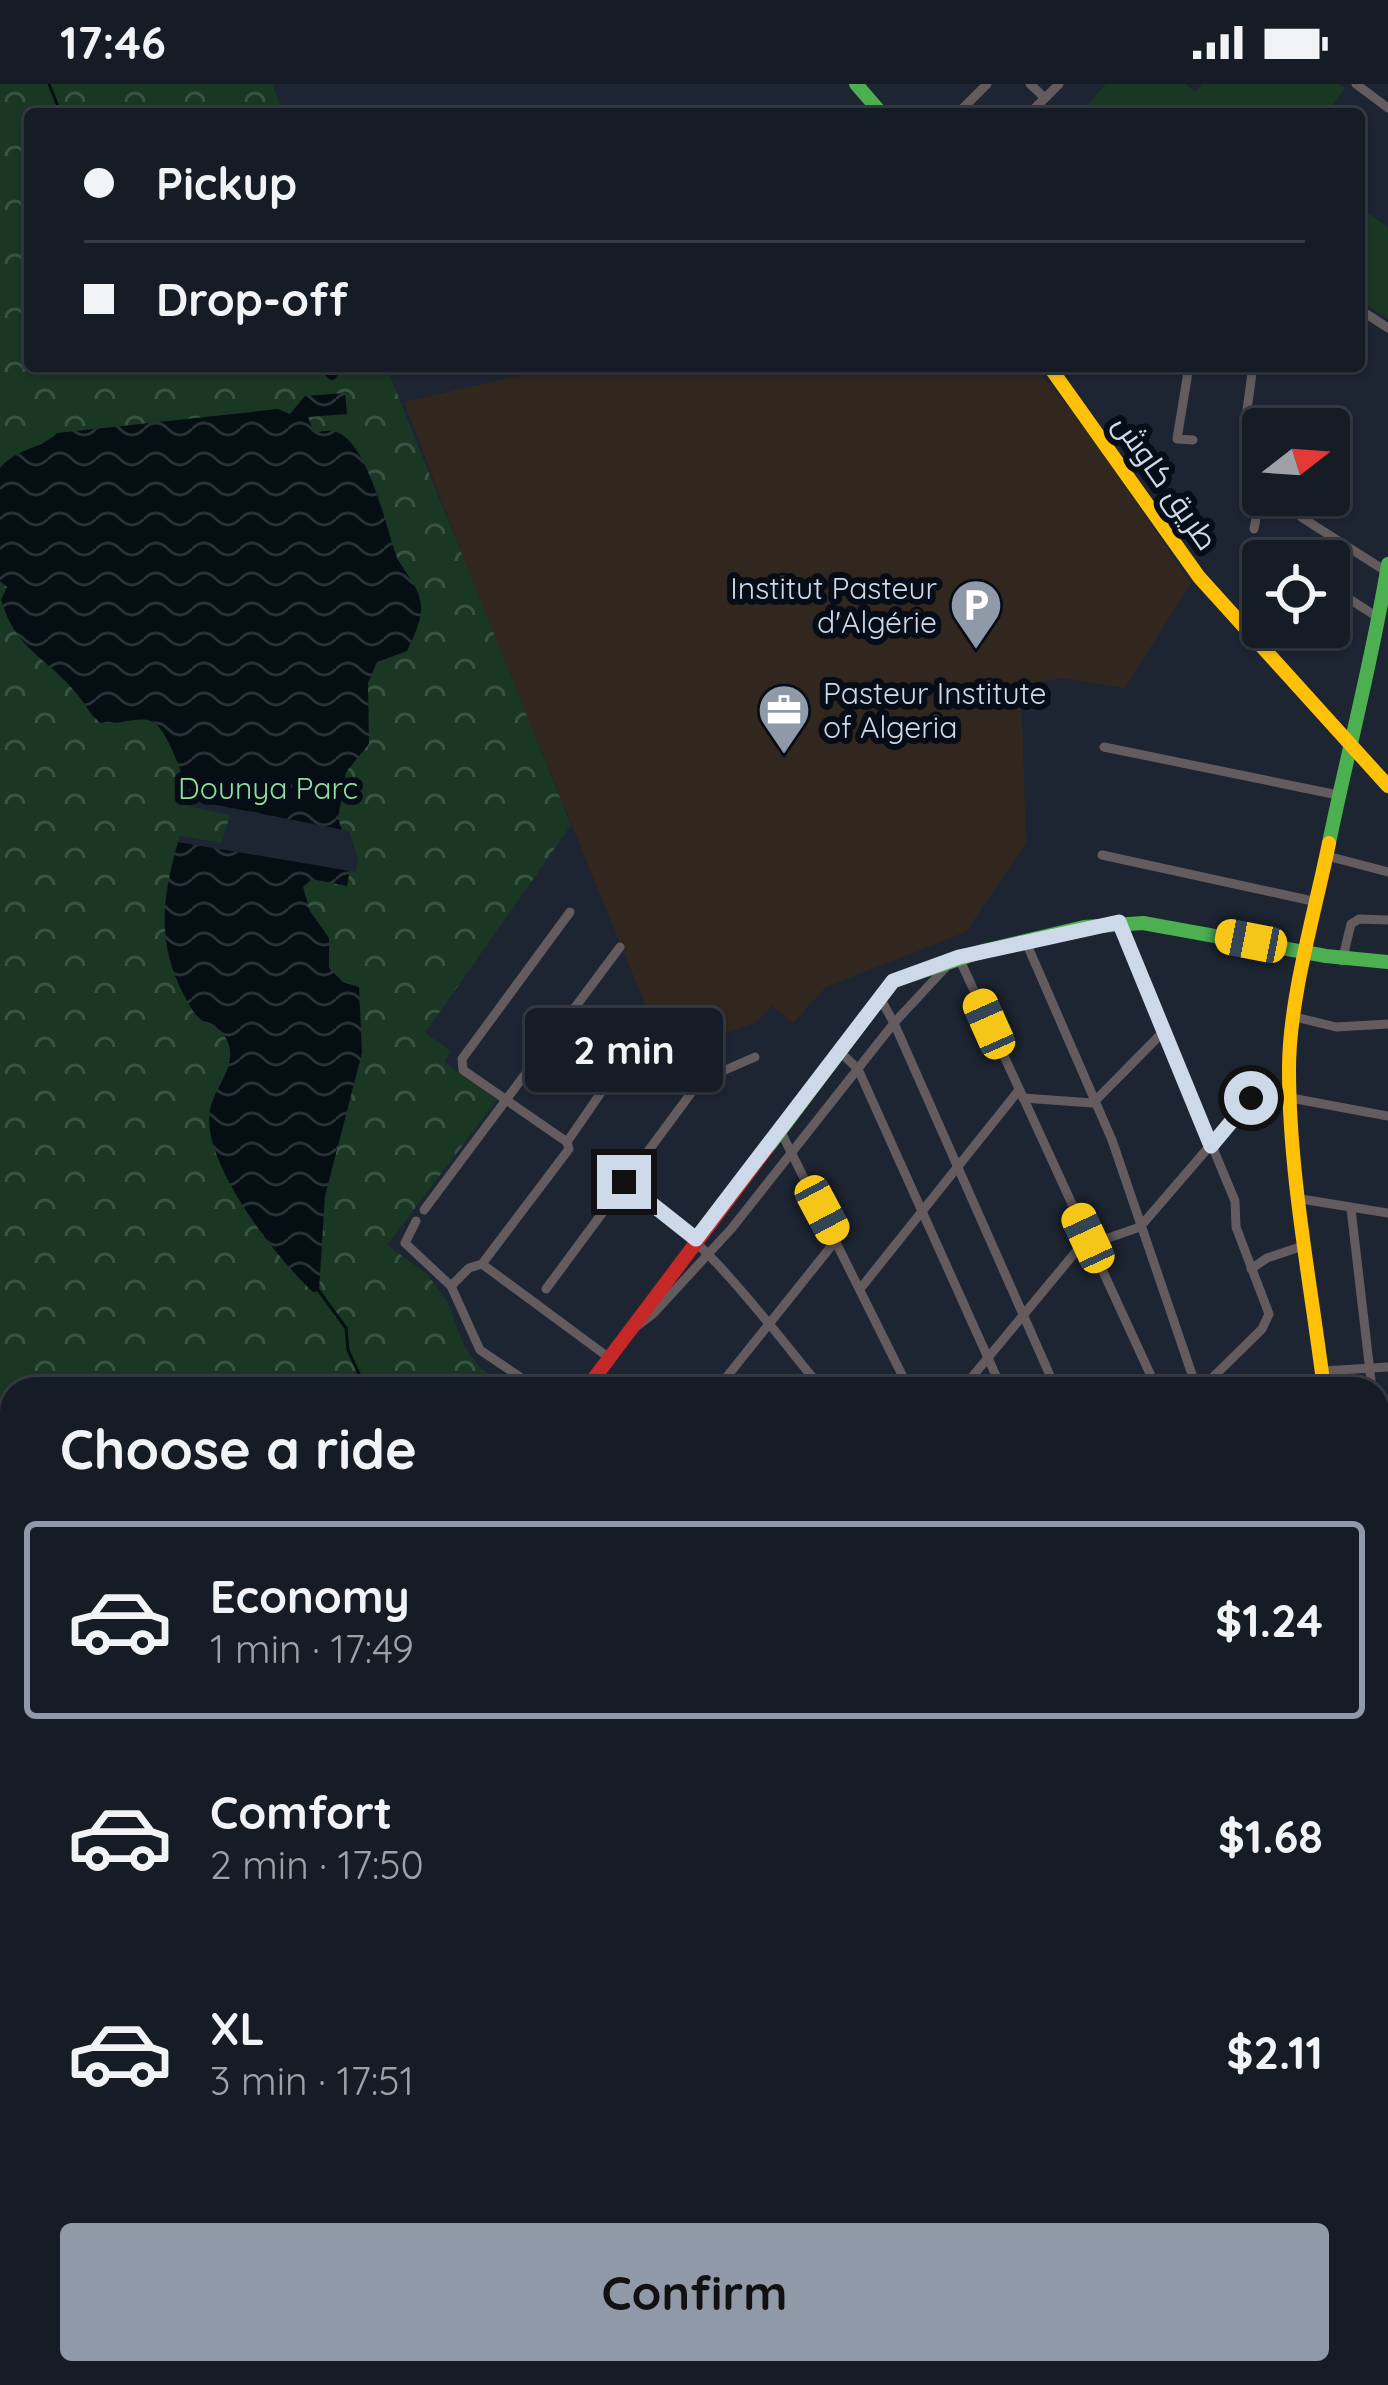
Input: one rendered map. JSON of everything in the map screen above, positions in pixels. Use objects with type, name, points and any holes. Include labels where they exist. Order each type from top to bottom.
[{"type":"main road","points":[[856,84],[878,108]]},
{"type":"main road","name":"طريق كاوش","points":[[1053,372],[1199,577],[1388,786]]},
{"type":"main road","points":[[1323,1377],[1289,1069],[1294,1017],[1338,795],[1383,622],[1387,568]]},
{"type":"main road","points":[[594,1377],[893,981],[959,957],[1119,922],[1174,926],[1342,962],[1388,962]]},
{"type":"street","points":[[963,108],[987,84]]},
{"type":"street","points":[[1030,84],[1045,98]]},
{"type":"street","points":[[1035,108],[1059,84]]},
{"type":"street","points":[[1356,84],[1388,108]]},
{"type":"street","points":[[1188,372],[1178,439],[1193,440]]},
{"type":"street","points":[[1247,408],[1252,372]]},
{"type":"street","points":[[1254,529],[1256,516]]},
{"type":"street","points":[[1301,518],[1387,568]]},
{"type":"street","points":[[1350,600],[1383,622]]},
{"type":"street","points":[[1104,747],[1338,795]]},
{"type":"street","points":[[1102,855],[1317,902]]},
{"type":"street","points":[[1328,856],[1388,872]]},
{"type":"street","points":[[451,1286],[469,1268],[482,1264],[569,1149],[567,1142],[463,1070],[462,1059],[570,912]]},
{"type":"street","points":[[1342,962],[1351,924],[1359,919],[1388,920]]},
{"type":"street","points":[[1119,922],[1234,1201],[1236,1227],[1268,1322],[1213,1377]]},
{"type":"street","points":[[1025,940],[1112,1140],[1196,1377]]},
{"type":"street","points":[[424,1210],[620,947]]},
{"type":"street","points":[[624,1334],[653,1314],[708,1254],[894,1022],[935,975],[959,957],[1151,1377]]},
{"type":"street","points":[[880,998],[1051,1377]]},
{"type":"street","points":[[1294,1017],[1336,1027],[1388,1024]]},
{"type":"street","points":[[1093,1102],[1164,1031]]},
{"type":"street","points":[[840,1052],[858,1069],[997,1377]]},
{"type":"street","points":[[546,1289],[700,1081],[755,1057]]},
{"type":"street","points":[[567,1142],[620,1065]]},
{"type":"street","points":[[1021,1094],[1093,1102]]},
{"type":"street","points":[[860,1289],[1021,1094]]},
{"type":"street","points":[[972,1377],[1089,1241],[1140,1227],[1251,1098]]},
{"type":"street","points":[[1291,1098],[1388,1115]]},
{"type":"street","points":[[780,1130],[903,1377]]},
{"type":"street","points":[[624,1182],[696,1239],[770,1321],[810,1377]]},
{"type":"street","points":[[1301,1198],[1388,1214]]},
{"type":"street","points":[[1351,1209],[1371,1377]]},
{"type":"street","points":[[416,1221],[406,1243],[451,1286],[480,1350],[520,1377]]},
{"type":"street","points":[[726,1377],[837,1239]]},
{"type":"street","points":[[1251,1269],[1267,1258],[1308,1244]]},
{"type":"street","points":[[482,1264],[608,1357]]},
{"type":"street","points":[[1322,1371],[1388,1367]]},
{"type":"shaded area","name":"Pasteur Institute of Algeria","points":[[535,372],[1040,372],[1083,425],[1191,583],[1125,688],[1064,678],[1021,684],[1026,843],[966,932],[826,987],[793,1023],[772,1006],[755,1023],[665,1053],[404,402]]},
{"type":"green space","name":"Dounya Parc","points":[[0,84],[272,84],[282,108],[24,108],[24,372],[388,372],[571,825],[425,1033],[451,1051],[444,1062],[497,1100],[387,1245],[427,1274],[447,1301],[464,1346],[493,1377],[0,1377]]},
{"type":"green space","points":[[1106,84],[1185,84],[1196,92],[1202,84],[1339,84],[1345,88],[1330,108],[1085,108]]},
{"type":"green space","points":[[1365,211],[1388,227],[1388,319],[1365,304]]},
{"type":"water","points":[[345,393],[347,414],[308,417],[314,433],[333,431],[356,449],[421,606],[407,651],[377,662],[368,683],[369,744],[346,772],[338,818],[352,860],[347,886],[312,879],[303,887],[310,911],[329,938],[329,968],[343,982],[359,987],[362,1053],[325,1196],[319,1291],[313,1292],[244,1208],[217,1155],[210,1110],[229,1065],[230,1049],[224,1036],[193,1011],[167,948],[165,908],[178,842],[226,849],[237,811],[191,800],[169,744],[151,721],[107,724],[97,720],[15,631],[1,600],[7,587],[0,581],[0,468],[14,456],[57,433],[278,409],[290,414],[305,396]],"holes":[[[312,824],[326,827],[335,861],[303,862]]]},
{"type":"pier","points":[[191,800],[349,831],[358,859],[356,872],[178,842],[180,836],[222,843],[230,815],[189,806]]},
{"type":"waterway","points":[[49,84],[59,108]]},
{"type":"waterway","points":[[329,372],[332,375]]},
{"type":"waterway","points":[[319,1291],[346,1328],[348,1350],[360,1377]]},
{"type":"traffic: fast","points":[[856,84],[877,108]]},
{"type":"traffic: fast","points":[[1329,843],[1388,564]]},
{"type":"traffic: fast","points":[[768,1147],[893,981],[983,951],[1084,927],[1143,923],[1326,956],[1388,962]]},
{"type":"traffic: slow","points":[[1053,372],[1199,577],[1388,786]]},
{"type":"traffic: slow","points":[[1322,1377],[1297,1189],[1289,1069],[1298,985],[1329,843]]},
{"type":"traffic: jam","points":[[595,1377],[768,1147]]},
{"type":"place","name":"Institut Pasteur d'Algérie","points":[[976,651]]},
{"type":"place","name":"Pasteur Institute of Algeria","points":[[784,756]]},
{"type":"route","points":[[624,1182],[696,1239],[893,981],[959,957],[1119,922],[1211,1146],[1251,1098]]}]
